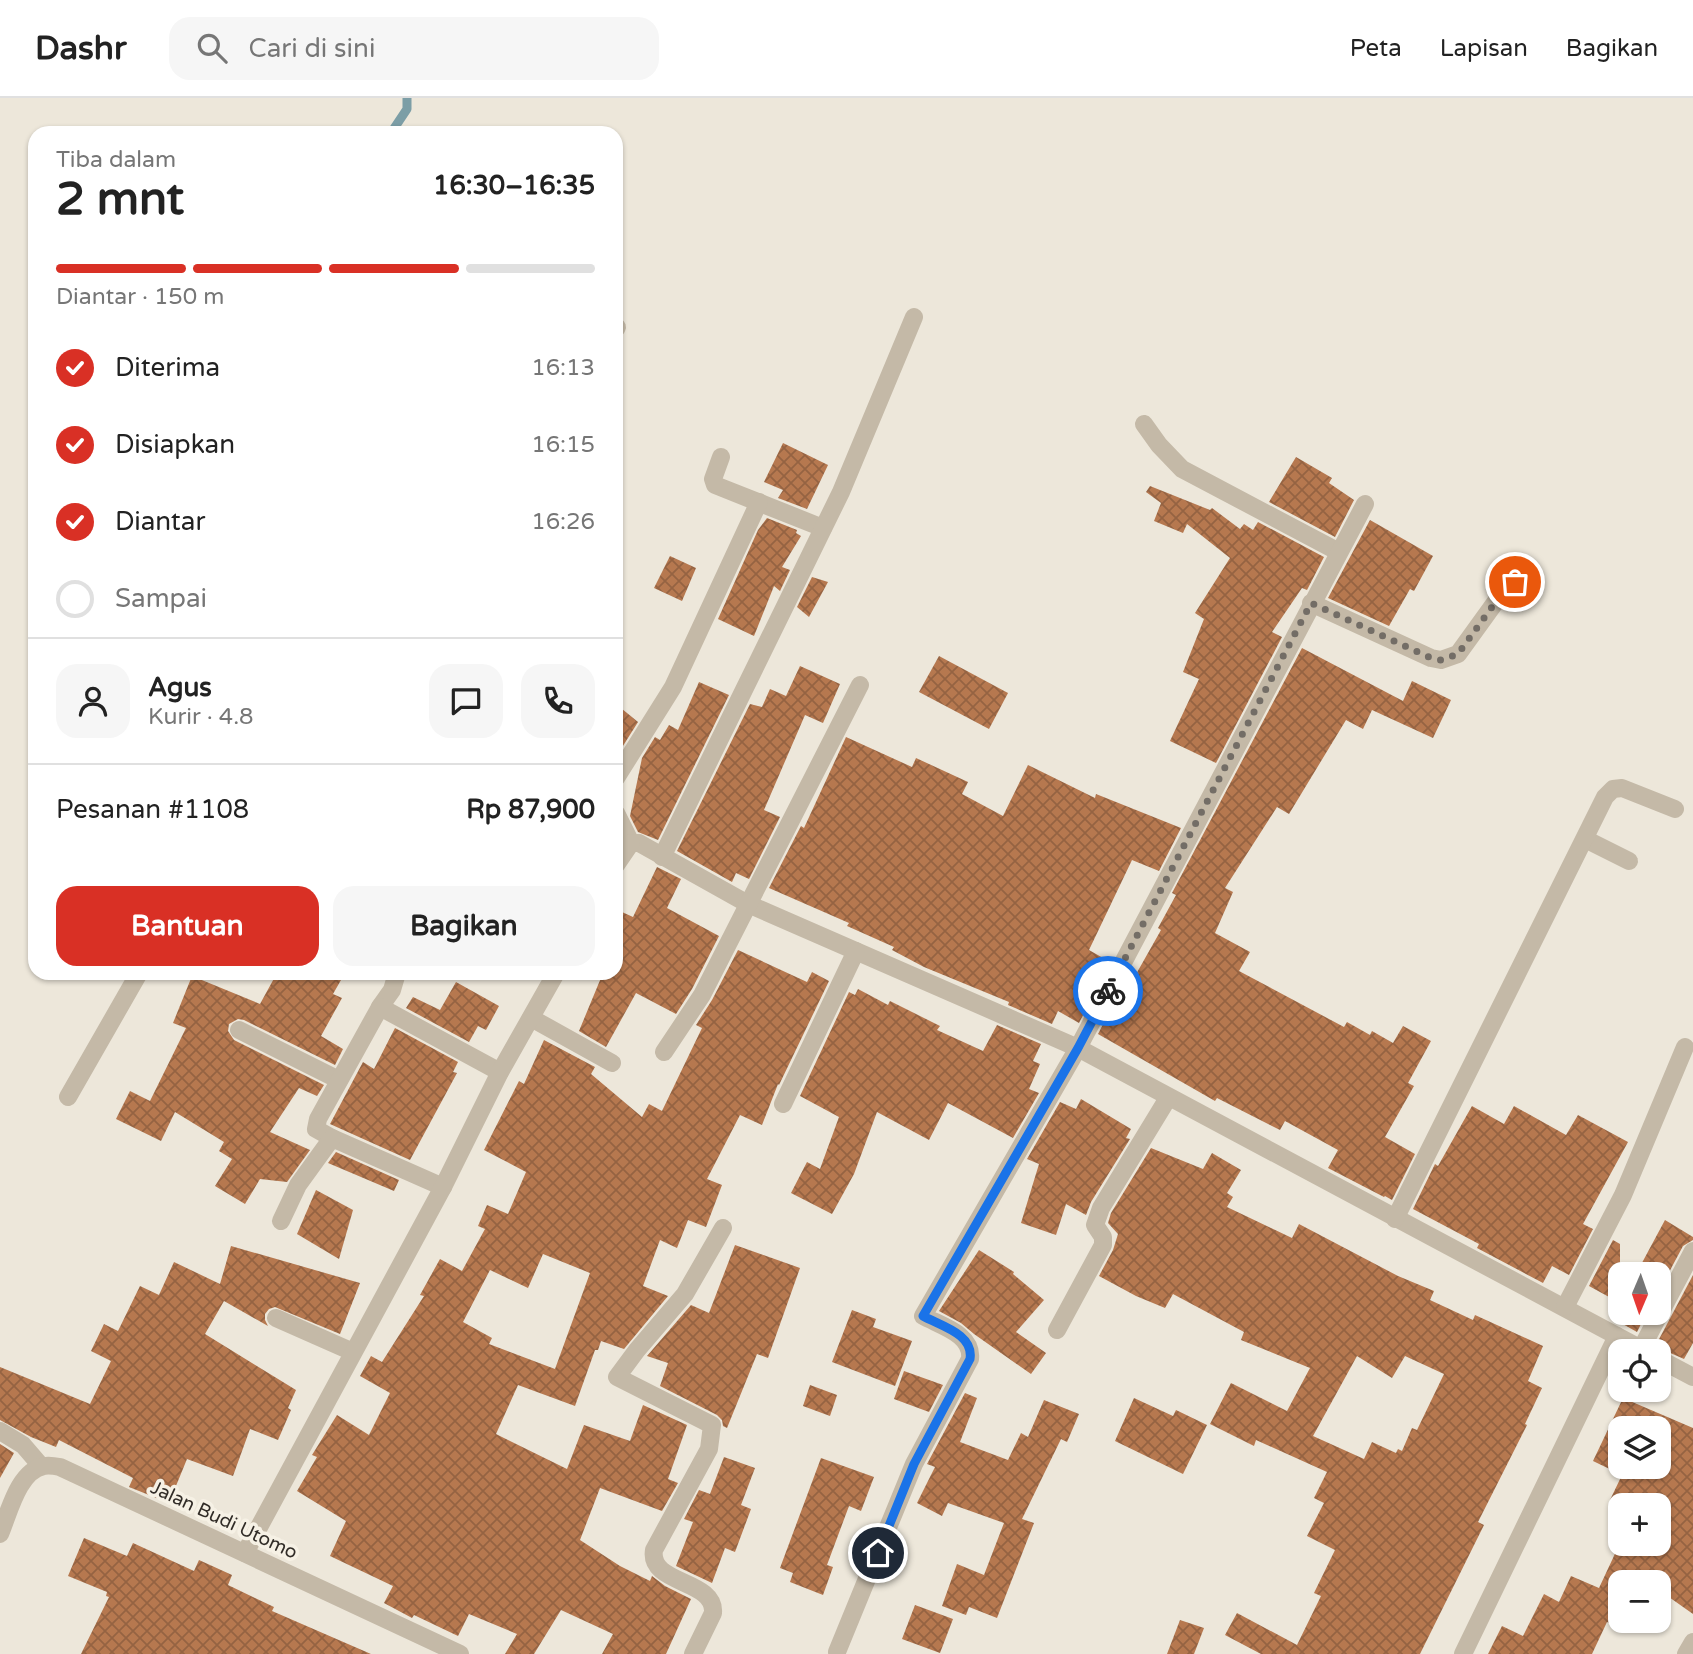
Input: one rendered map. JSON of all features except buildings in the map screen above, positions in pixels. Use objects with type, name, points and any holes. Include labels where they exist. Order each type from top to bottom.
[{"type":"street","points":[[662,857],[841,492],[914,317]]},
{"type":"street","points":[[1144,424],[1182,469],[1339,552]]},
{"type":"street","points":[[721,457],[713,479],[715,485],[823,528]]},
{"type":"street","points":[[623,767],[673,687],[759,502]]},
{"type":"street","points":[[837,1652],[914,1464],[970,1359],[971,1350],[964,1338],[923,1316],[1078,1048],[1365,504]]},
{"type":"street","points":[[1311,603],[1431,658],[1441,660],[1458,654],[1497,600],[1515,582]]},
{"type":"street","points":[[664,1052],[702,995],[860,685]]},
{"type":"street","points":[[1395,1219],[1605,797],[1613,789],[1622,788],[1675,808]]},
{"type":"street","points":[[623,827],[631,843]]},
{"type":"street","points":[[1585,839],[1629,861]]},
{"type":"street","points":[[631,843],[639,843],[748,904],[1078,1048],[1623,1339]]},
{"type":"street","points":[[623,855],[631,843]]},
{"type":"street","points":[[783,1104],[856,951]]},
{"type":"street","points":[[68,1097],[135,980]]},
{"type":"street","points":[[395,980],[392,990],[315,1125],[316,1129],[332,1138],[443,1187]]},
{"type":"street","points":[[245,1553],[443,1187],[500,1072],[552,980]]},
{"type":"street","points":[[380,1007],[500,1072]]},
{"type":"street","points":[[531,1018],[612,1063]]},
{"type":"street","points":[[239,1030],[339,1080]]},
{"type":"street","points":[[1565,1307],[1623,1195],[1685,1047]]},
{"type":"street","points":[[1056,1330],[1102,1245],[1103,1237],[1095,1224],[1101,1208],[1168,1098]]},
{"type":"street","points":[[281,1222],[298,1185],[332,1138]]},
{"type":"street","points":[[694,1654],[713,1613],[713,1606],[710,1599],[702,1593],[658,1567],[653,1557],[654,1550],[709,1449],[712,1425],[617,1377],[685,1294],[723,1228]]},
{"type":"street","points":[[1649,1339],[1693,1251]]},
{"type":"street","points":[[276,1318],[354,1352]]},
{"type":"street","points":[[1463,1654],[1617,1336]]},
{"type":"street","points":[[1671,1365],[1693,1377]]},
{"type":"street","points":[[0,1431],[23,1446],[41,1466],[29,1474],[20,1486],[0,1534]]},
{"type":"street","name":"Jalan Budi Utomo","points":[[41,1466],[60,1466],[460,1654]]},
{"type":"street","points":[[1686,1654],[1693,1642]]},
{"type":"waterway","points":[[396,126],[407,109],[407,98]]},
{"type":"way so far","points":[[1108,991],[1311,603],[1431,658],[1441,660],[1458,654],[1503,592],[1515,582]]},
{"type":"route","points":[[878,1553],[914,1464],[970,1359],[971,1350],[964,1338],[923,1316],[1078,1048],[1108,991]]}]
